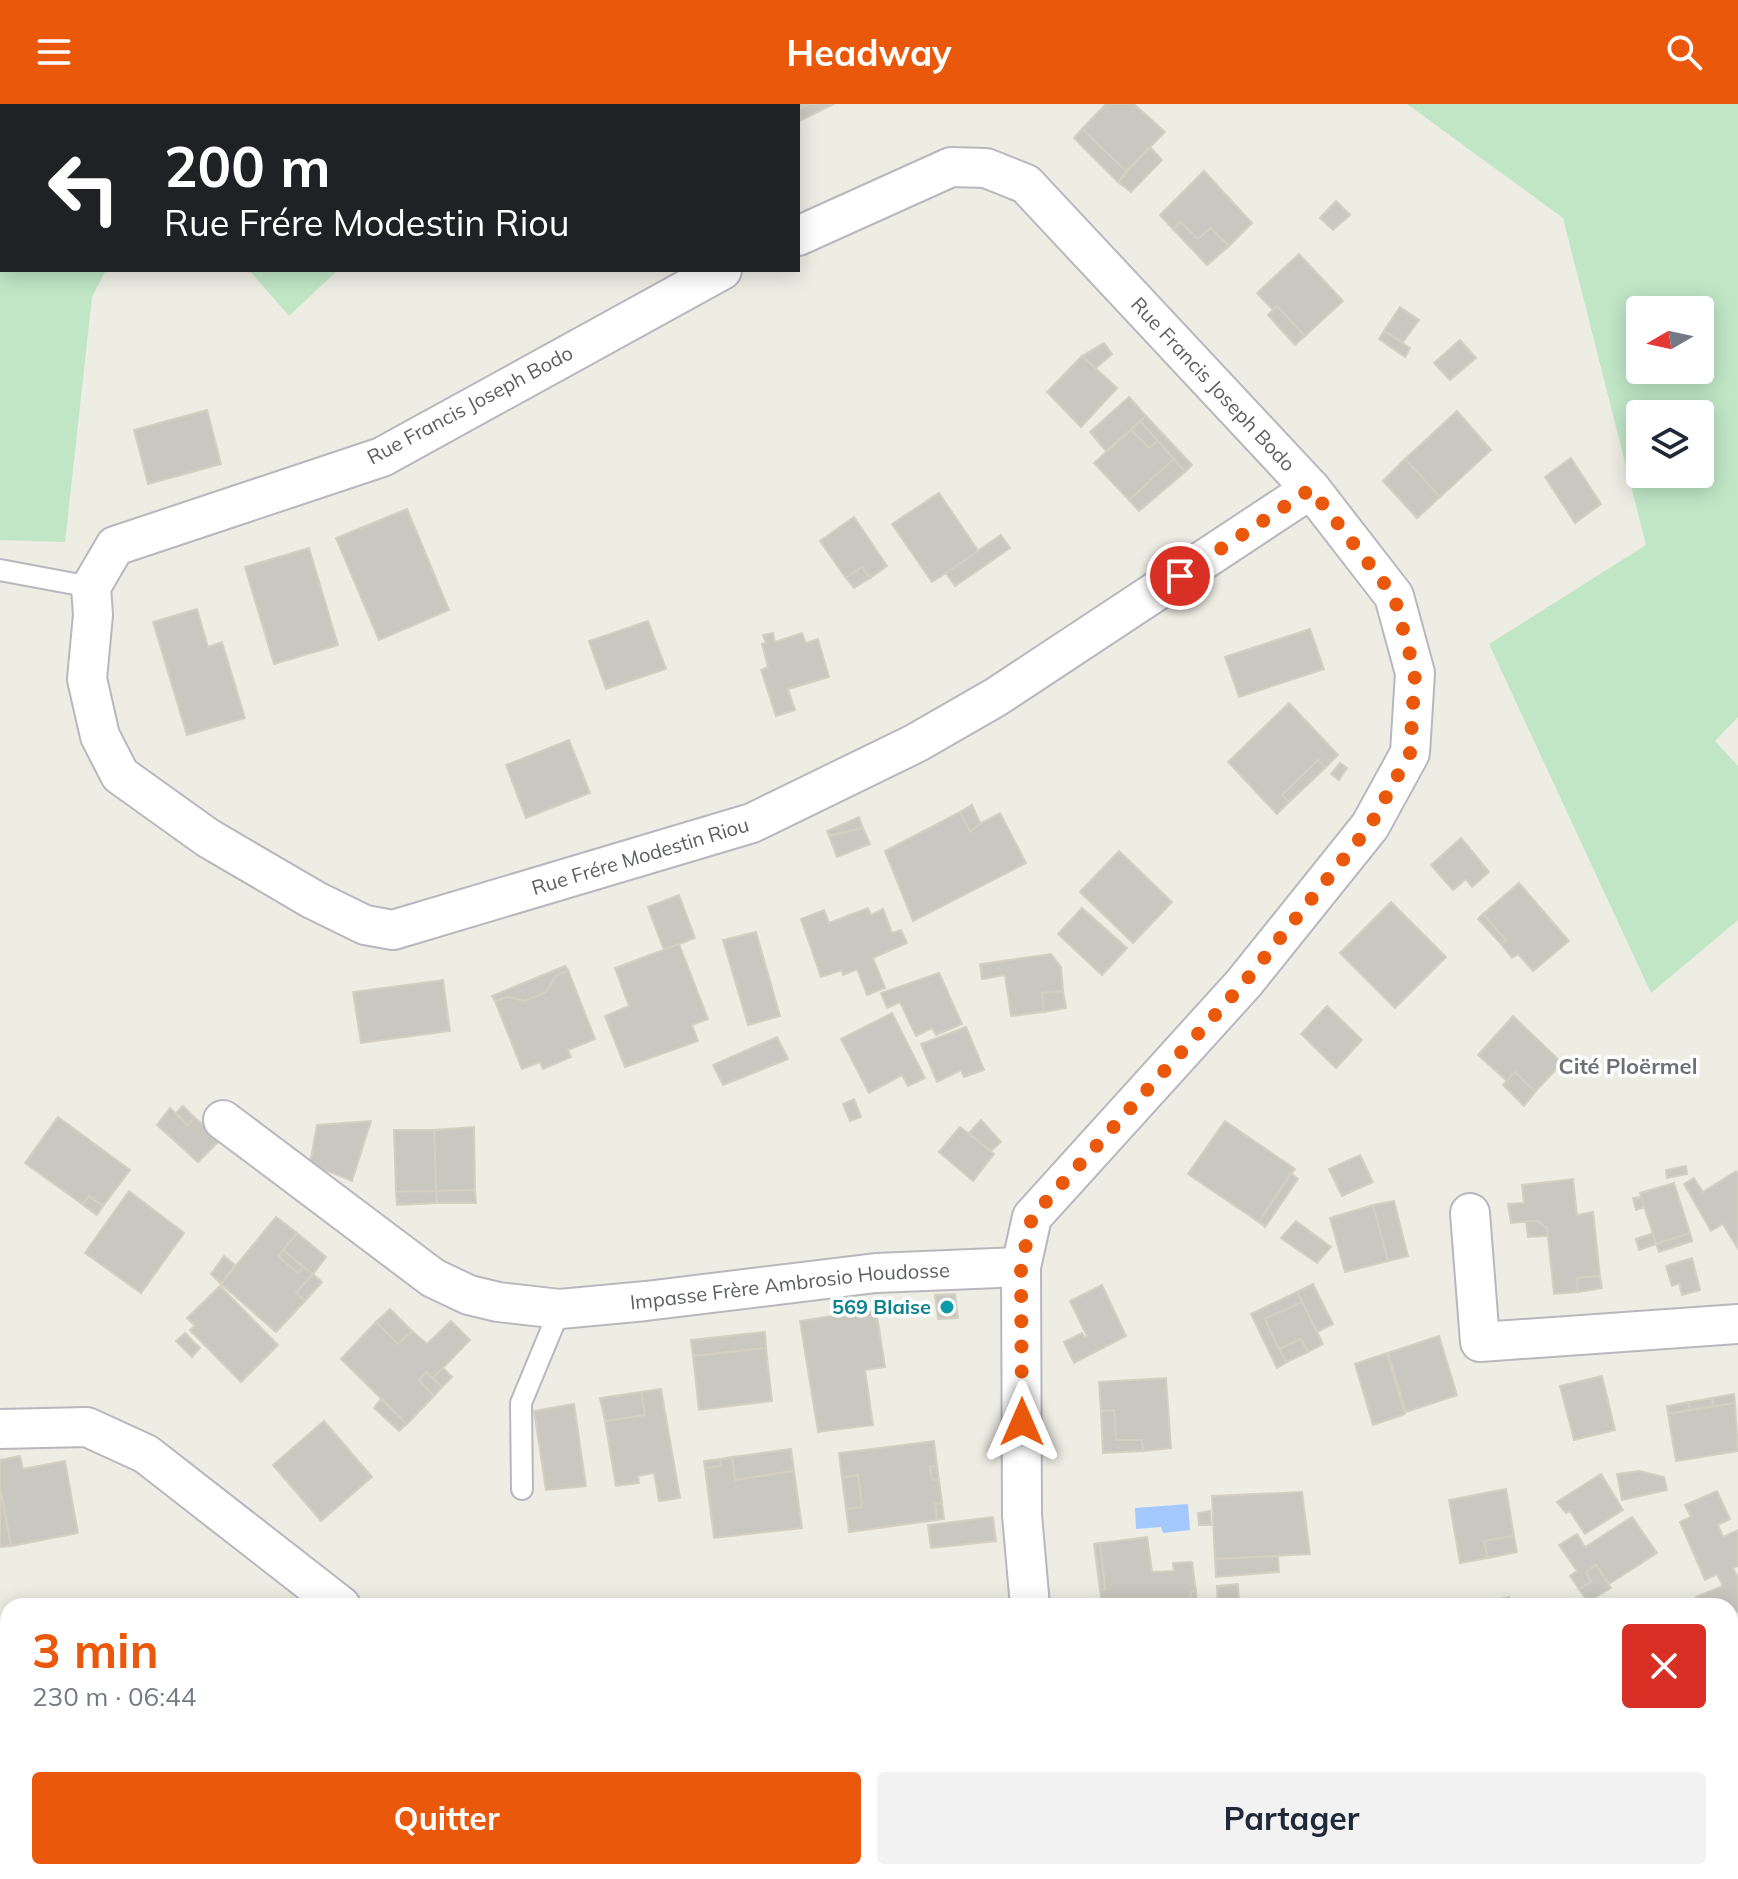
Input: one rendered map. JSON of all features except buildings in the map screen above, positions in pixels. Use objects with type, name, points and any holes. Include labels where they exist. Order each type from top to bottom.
[{"type":"street","name":"Rue Francis Joseph Bodo","points":[[800,235],[951,167],[986,168],[1026,184],[1311,489],[1394,596],[1415,673],[1410,753],[1370,826],[1254,971],[1032,1217],[1021,1267],[1022,1515],[1029,1598]]},
{"type":"street","name":"Rue Francis Joseph Bodo","points":[[91,587],[115,546],[382,457],[718,272]]},
{"type":"street","name":"Rue Frére Modestin Riou","points":[[91,587],[93,615],[87,679],[100,736],[120,775],[208,838],[314,900],[365,925],[393,930],[752,823],[916,743],[996,697],[1311,489]]},
{"type":"street","name":"Impasse Frère Ambrosio Houdosse","points":[[223,1120],[433,1278],[469,1295],[498,1302],[560,1309],[876,1273],[1021,1267]]},
{"type":"street","points":[[1470,1213],[1480,1342],[1738,1324]]},
{"type":"street","points":[[0,1429],[87,1427],[146,1454],[331,1598]]},
{"type":"lane","points":[[0,570],[91,587]]},
{"type":"lane","points":[[522,1489],[521,1403],[560,1309]]},
{"type":"green space","points":[[1407,104],[1738,104],[1738,717],[1715,741],[1738,766],[1738,920],[1651,993],[1489,644],[1646,545],[1632,488],[1714,488],[1714,400],[1626,400],[1626,466],[1563,218]]},
{"type":"green space","points":[[0,272],[105,272],[92,297],[65,542],[0,540]]},
{"type":"green space","points":[[251,272],[336,272],[289,316]]},
{"type":"water","points":[[1188,1504],[1190,1530],[1163,1533],[1161,1527],[1136,1529],[1135,1508]]},
{"type":"place","name":"569 Blaise","points":[[947,1307]]},
{"type":"district","name":"Cité Ploërmel","points":[[1628,1066]]},
{"type":"route","points":[[1022,1422],[1021,1267],[1032,1217],[1244,983],[1370,826],[1410,753],[1415,673],[1394,596],[1311,489],[1180,576]]}]
